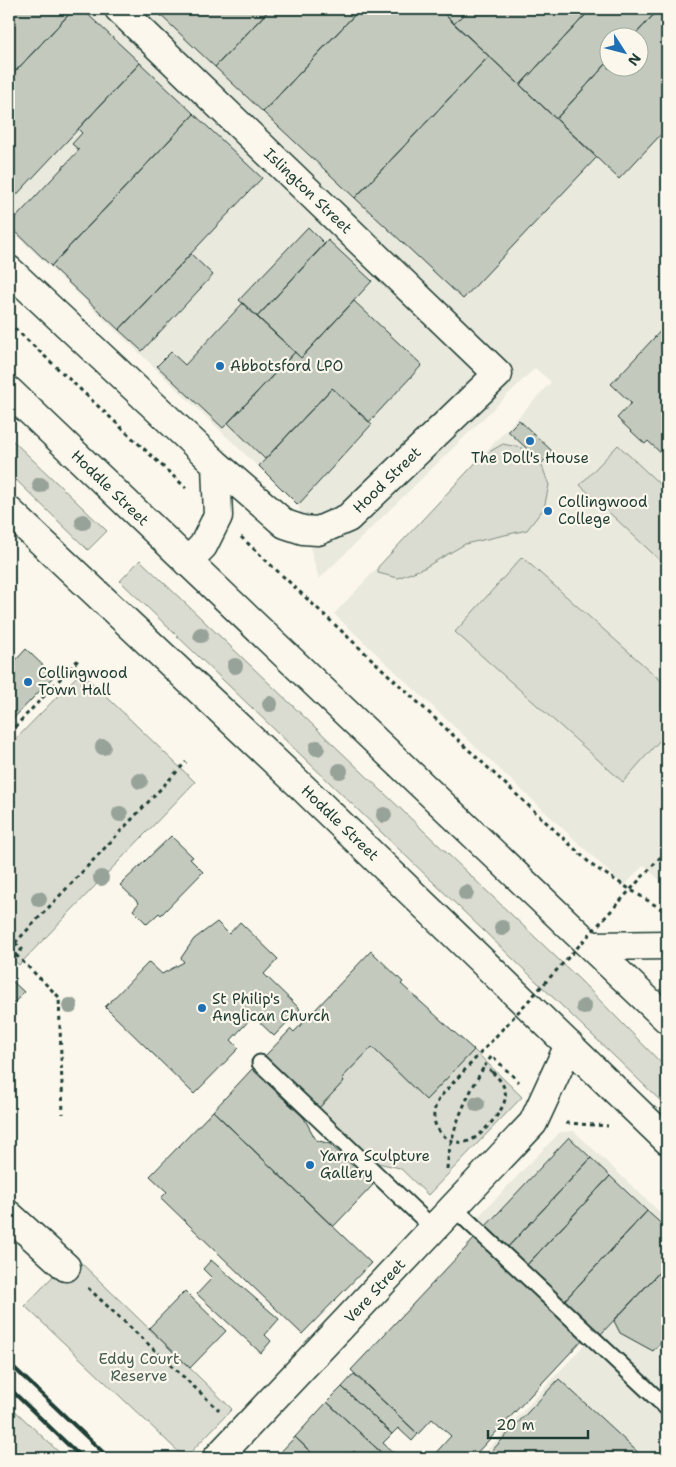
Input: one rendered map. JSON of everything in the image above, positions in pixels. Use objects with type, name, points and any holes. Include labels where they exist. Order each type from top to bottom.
[{"type":"main road","name":"Islington Street","points":[[119,9],[498,374]]},
{"type":"main road","name":"Hood Street","points":[[9,270],[216,464],[285,524],[303,530],[318,531],[348,518],[498,374]]},
{"type":"main road","name":"Hoddle Street","points":[[9,391],[593,946],[667,1019]]},
{"type":"main road","points":[[187,562],[202,546],[218,516],[216,464]]},
{"type":"main road","name":"Hoddle Street","points":[[9,511],[306,790],[661,1134]]},
{"type":"main road","points":[[593,946],[667,945]]},
{"type":"main road","name":"Vere Street","points":[[217,1458],[533,1123],[569,1045]]},
{"type":"main road","points":[[9,1215],[66,1267]]},
{"type":"lane","points":[[260,1063],[434,1229]]},
{"type":"lane","points":[[453,1208],[667,1408]]},
{"type":"path","points":[[9,323],[593,866],[667,913]]},
{"type":"path","points":[[9,733],[79,659]]},
{"type":"path","points":[[15,943],[186,762]]},
{"type":"path","points":[[485,1065],[502,1082],[506,1090],[502,1107],[496,1117],[471,1140],[461,1143],[444,1136],[436,1127],[434,1118],[435,1107],[441,1096],[667,850]]},
{"type":"path","points":[[663,891],[667,894]]},
{"type":"path","points":[[9,938],[22,949],[10,962],[9,960]]},
{"type":"path","points":[[16,955],[59,997],[63,1114]]},
{"type":"path","points":[[449,1176],[448,1156],[453,1132],[466,1098],[492,1056]]},
{"type":"path","points":[[533,1123],[661,1134]]},
{"type":"path","points":[[66,1267],[242,1432]]},
{"type":"shaded area","points":[[9,9],[667,9],[667,887],[644,865],[624,886],[334,614],[551,382],[535,368],[319,579],[298,505],[9,228]]},
{"type":"shaded area","points":[[574,1131],[667,1219],[667,1458],[480,1458],[593,1335],[473,1222],[560,1132]]},
{"type":"green space","points":[[9,437],[107,531],[88,550],[9,473]]},
{"type":"green space","points":[[503,444],[522,448],[542,466],[549,485],[544,508],[527,530],[465,544],[424,568],[398,578],[378,573],[378,567],[482,456]]},
{"type":"green space","points":[[618,445],[667,491],[667,567],[580,485]]},
{"type":"green space","points":[[522,557],[667,686],[667,732],[623,782],[455,632]]},
{"type":"green space","points":[[140,560],[581,981],[667,1069],[667,1107],[120,581]]},
{"type":"green space","points":[[81,672],[195,782],[19,965],[9,956],[9,746]]},
{"type":"green space","points":[[372,1047],[426,1100],[474,1050],[522,1097],[428,1195],[400,1168],[373,1162],[318,1109],[344,1081],[342,1078]]},
{"type":"green space","name":"Eddy Court Reserve","points":[[73,1255],[232,1409],[185,1458],[25,1306]]},
{"type":"green space","points":[[9,1405],[65,1458],[9,1458]]},
{"type":"building","points":[[9,9],[74,9],[9,78]]},
{"type":"building","points":[[74,9],[82,9],[140,63],[9,203],[9,78]]},
{"type":"building","points":[[154,9],[270,9],[215,67]]},
{"type":"building","points":[[270,9],[360,9],[263,112],[215,67]]},
{"type":"building","points":[[360,9],[439,9],[489,56],[355,198],[263,112]]},
{"type":"building","points":[[439,9],[469,9],[454,24]]},
{"type":"building","points":[[469,9],[591,9],[520,85],[454,24]]},
{"type":"building","points":[[591,9],[659,9],[641,28],[598,28],[598,73],[556,119],[520,85]]},
{"type":"building","points":[[659,9],[667,9],[667,128],[619,179],[556,119],[598,73],[598,78],[648,78],[648,28],[641,28]]},
{"type":"building","points":[[489,56],[597,157],[463,299],[355,198]]},
{"type":"building","points":[[140,63],[194,114],[51,266],[9,225],[79,150],[72,144],[82,133],[78,129]]},
{"type":"building","points":[[194,114],[262,178],[119,330],[51,266]]},
{"type":"building","points":[[308,227],[325,244],[257,317],[239,300]]},
{"type":"building","points":[[328,240],[372,281],[301,358],[257,317]]},
{"type":"building","points":[[191,254],[213,275],[142,351],[119,330]]},
{"type":"building","points":[[354,301],[422,365],[369,422],[332,388],[265,459],[228,423],[295,352],[301,358]]},
{"type":"building","name":"Abbotsford LPO","points":[[243,303],[295,352],[223,428],[157,366],[171,352],[185,365]]},
{"type":"building","points":[[667,324],[667,459],[648,441],[645,444],[617,418],[631,403],[611,384]]},
{"type":"building","points":[[332,388],[372,424],[298,505],[259,466]]},
{"type":"building","name":"The Doll's House","points":[[519,420],[552,451],[542,463],[508,431]]},
{"type":"building","name":"Collingwood Town Hall","points":[[26,649],[54,676],[9,723],[9,655],[15,661]]},
{"type":"building","points":[[171,836],[193,857],[190,859],[203,872],[161,915],[159,913],[147,924],[133,910],[139,903],[120,885]]},
{"type":"building","name":"St Philip's Anglican Church","points":[[217,922],[229,934],[240,922],[278,959],[264,974],[300,1009],[274,1036],[253,1016],[231,1040],[239,1048],[194,1094],[105,1007],[149,962],[162,974],[184,962],[181,958],[194,939]]},
{"type":"building","points":[[371,951],[403,982],[401,984],[474,1050],[426,1100],[372,1047],[342,1078],[344,1081],[318,1109],[264,1057],[291,1029],[294,1032]]},
{"type":"building","points":[[9,978],[24,992],[9,1008]]},
{"type":"building","name":"Yarra Sculpture Gallery","points":[[252,1069],[304,1118],[316,1140],[330,1144],[373,1185],[333,1227],[213,1111]]},
{"type":"building","points":[[213,1111],[371,1263],[302,1334],[161,1198],[167,1192],[150,1176]]},
{"type":"building","points":[[569,1137],[591,1158],[507,1248],[485,1227]]},
{"type":"building","points":[[591,1158],[610,1176],[526,1266],[507,1248]]},
{"type":"building","points":[[610,1176],[647,1211],[564,1301],[526,1266]]},
{"type":"building","points":[[647,1211],[667,1229],[667,1264],[600,1335],[564,1301]]},
{"type":"building","points":[[476,1237],[584,1338],[474,1458],[431,1458],[451,1436],[432,1419],[418,1434],[351,1370]]},
{"type":"building","points":[[211,1260],[279,1319],[265,1335],[271,1341],[261,1353],[197,1294],[212,1278],[203,1269]]},
{"type":"building","points":[[667,1264],[667,1336],[653,1351],[620,1333],[614,1321]]},
{"type":"building","points":[[185,1291],[226,1331],[190,1368],[149,1328]]},
{"type":"building","points":[[354,1374],[418,1434],[412,1441],[398,1428],[392,1434],[342,1387]]},
{"type":"building","points":[[559,1379],[644,1458],[486,1457]]},
{"type":"building","points":[[342,1387],[392,1434],[383,1443],[399,1458],[387,1458],[327,1402]]},
{"type":"building","points":[[327,1402],[387,1458],[362,1458],[354,1451],[348,1458],[317,1458],[295,1437]]},
{"type":"building","points":[[295,1437],[317,1458],[275,1458]]},
{"type":"railway","points":[[9,1363],[109,1458]]},
{"type":"railway","points":[[9,1388],[82,1458]]},
{"type":"place","name":"Abbotsford LPO","points":[[220,366]]},
{"type":"place","name":"The Doll's House","points":[[530,441]]},
{"type":"place","name":"Collingwood College","points":[[548,511]]},
{"type":"place","name":"Collingwood Town Hall","points":[[28,682]]},
{"type":"place","name":"St Philip's Anglican Church","points":[[202,1008]]},
{"type":"place","name":"Yarra Sculpture Gallery","points":[[310,1165]]}]
